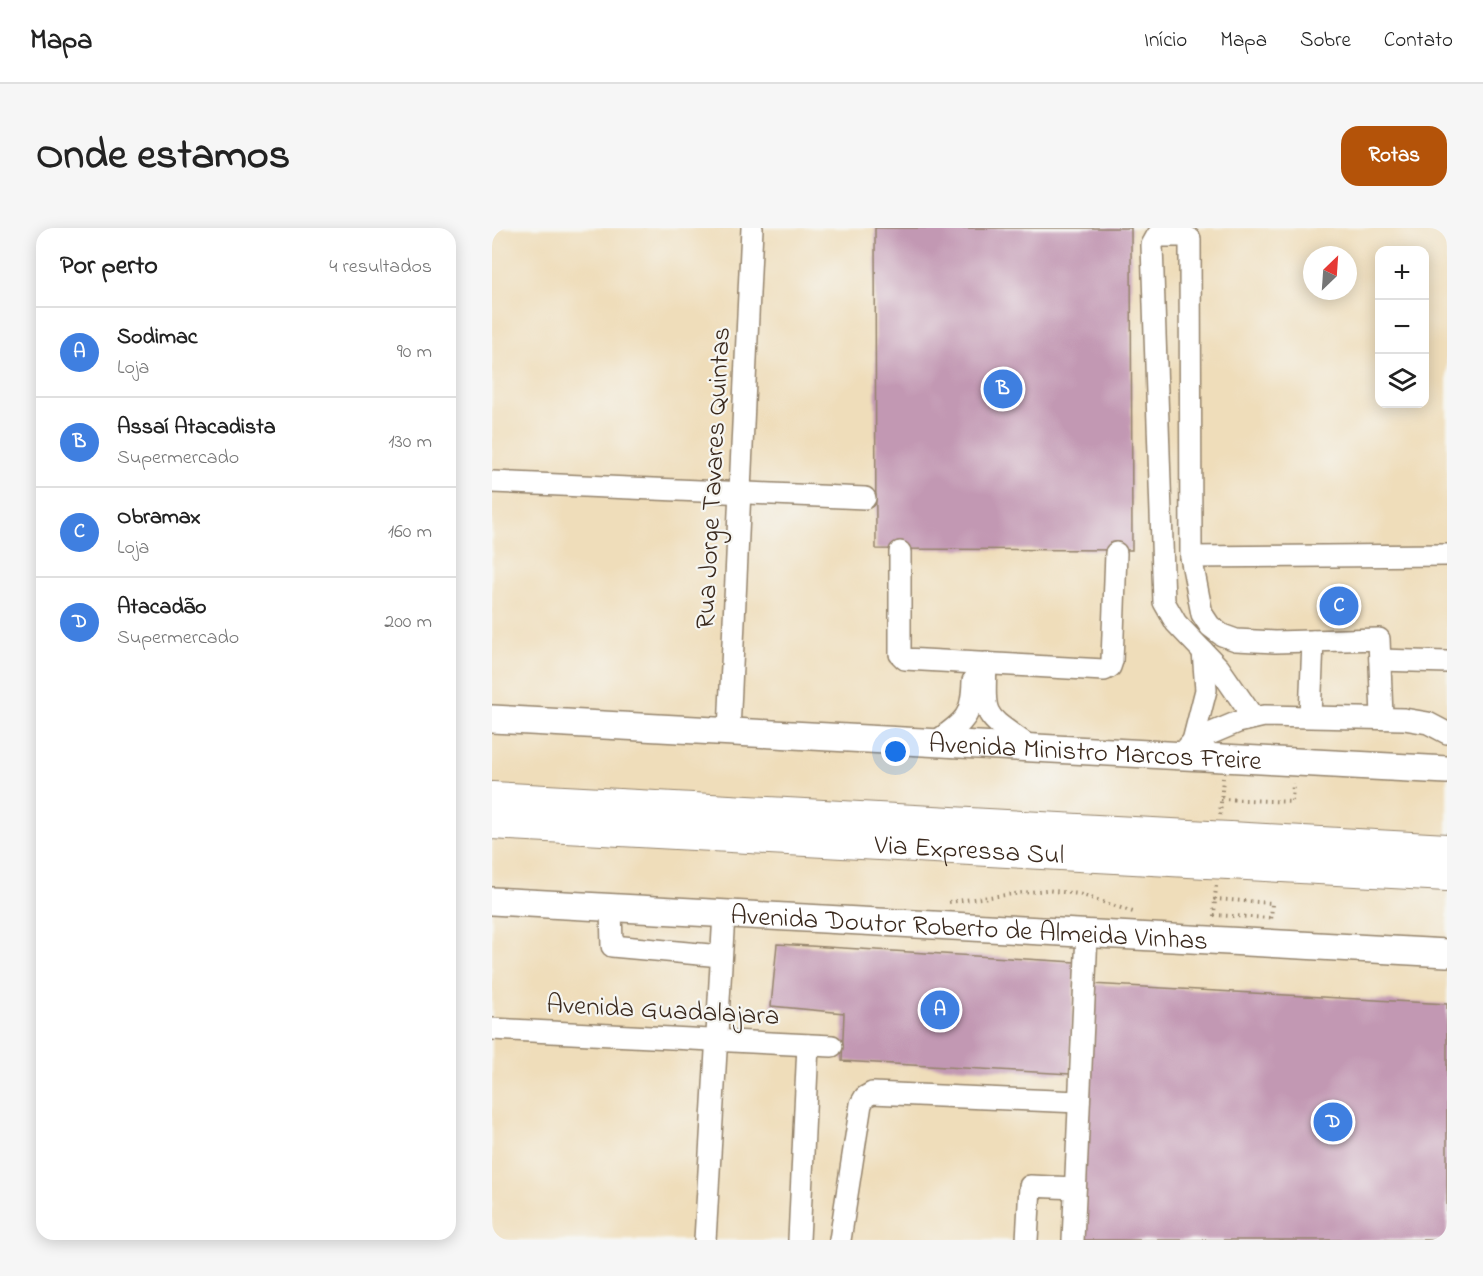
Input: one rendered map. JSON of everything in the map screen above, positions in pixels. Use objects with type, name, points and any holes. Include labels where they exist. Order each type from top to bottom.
[{"type":"highway","name":"Via Expressa Sul","points":[[492,798],[1218,850],[1447,875]]},
{"type":"highway","name":"Via Expressa Sul","points":[[492,823],[1218,850],[1447,850]]},
{"type":"main road","name":"Avenida Ministro Marcos Freire","points":[[492,719],[1029,746],[1187,748],[1447,770]]},
{"type":"main road","name":"Avenida Doutor Roberto de Almeida Vinhas","points":[[492,901],[1447,953]]},
{"type":"street","name":"Rua Jorge Tavares Quintas","points":[[729,731],[738,493],[752,228]]},
{"type":"street","points":[[1253,717],[1232,690],[1219,668],[1176,623],[1164,602],[1152,244],[1157,236],[1185,236],[1190,239],[1191,557],[1202,614],[1210,626],[1222,635],[1236,640],[1313,641],[1380,649],[1447,662]]},
{"type":"street","points":[[492,482],[865,498]]},
{"type":"street","points":[[1160,489],[1191,488]]},
{"type":"street","points":[[900,552],[900,654],[905,659],[1104,670],[1110,667],[1116,553]]},
{"type":"street","points":[[1191,557],[1447,555]]},
{"type":"street","points":[[1310,716],[1313,641]]},
{"type":"street","points":[[1380,649],[1382,717]]},
{"type":"street","points":[[1187,748],[1206,690],[1203,651]]},
{"type":"street","points":[[937,741],[964,722],[969,714],[980,663]]},
{"type":"street","points":[[980,663],[984,704],[988,716],[1029,746]]},
{"type":"street","points":[[1187,748],[1253,717],[1382,717],[1428,723],[1447,734]]},
{"type":"street","points":[[611,908],[612,946],[721,956]]},
{"type":"street","points":[[705,1240],[724,914]]},
{"type":"street","points":[[1073,1240],[1087,934]]},
{"type":"street","name":"Avenida Guadalajara","points":[[492,1029],[832,1046]]},
{"type":"street","points":[[799,1240],[808,1045]]},
{"type":"street","points":[[840,1240],[861,1104],[865,1097],[872,1093],[1079,1102]]},
{"type":"street","points":[[1027,1240],[1030,1186],[1075,1188]]},
{"type":"path","points":[[1221,799],[1292,802],[1293,779]]},
{"type":"path","points":[[1214,915],[1271,918]]},
{"type":"building","points":[[875,228],[1131,228],[1132,550],[876,549]]},
{"type":"building","points":[[777,944],[1075,962],[1070,1074],[842,1061],[844,1013],[771,1006]]},
{"type":"building","points":[[1091,984],[1447,1004],[1447,1240],[1077,1240]]},
{"type":"place","name":"Assaí Atacadista","points":[[1003,389]]},
{"type":"place","name":"Obramax","points":[[1339,606]]},
{"type":"place","name":"Sodimac","points":[[940,1010]]},
{"type":"place","name":"Atacadão","points":[[1333,1122]]}]
